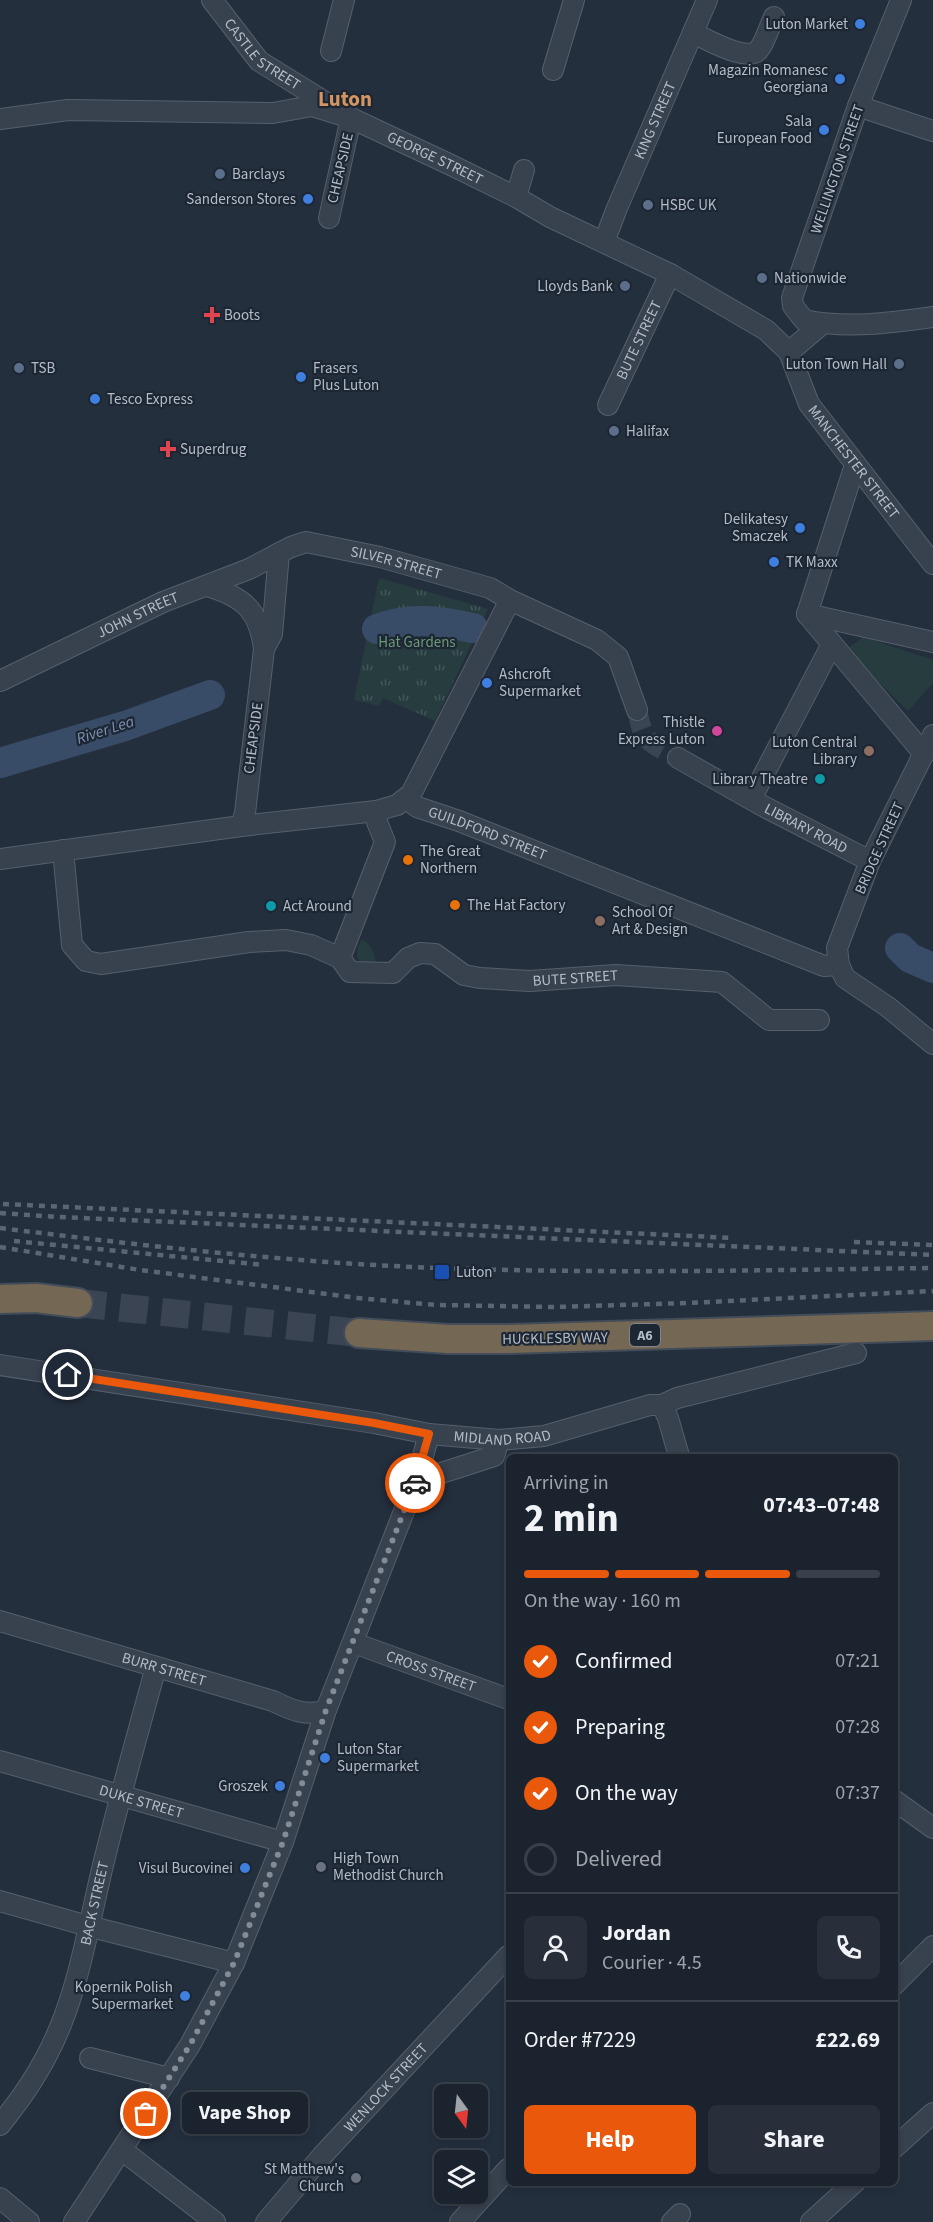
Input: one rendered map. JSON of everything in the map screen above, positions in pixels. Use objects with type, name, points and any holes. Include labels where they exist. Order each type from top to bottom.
[{"type":"highway","points":[[0,1299],[36,1298],[78,1303]]},
{"type":"highway","name":"HUCKLESBY WAY","points":[[359,1333],[448,1339],[509,1339],[932,1326]]},
{"type":"street","name":"CASTLE STREET","points":[[212,0],[259,61],[351,118]]},
{"type":"street","points":[[331,51],[344,0]]},
{"type":"street","points":[[553,70],[574,0]]},
{"type":"street","name":"KING STREET","points":[[604,242],[707,0]]},
{"type":"street","name":"WELLINGTON STREET","points":[[822,324],[804,320],[793,306],[792,298],[858,106],[901,0]]},
{"type":"street","points":[[693,33],[743,55],[752,55],[759,51],[774,17]]},
{"type":"street","name":"GEORGE STREET","points":[[0,119],[68,110],[273,113],[312,106],[351,118],[516,197],[550,218],[670,274],[766,330],[789,352]]},
{"type":"street","points":[[858,106],[933,131]]},
{"type":"street","name":"CHEAPSIDE","points":[[329,218],[351,118]]},
{"type":"street","points":[[516,197],[524,170]]},
{"type":"street","name":"BUTE STREET","points":[[608,405],[670,274]]},
{"type":"street","points":[[789,352],[822,324],[870,325],[933,317]]},
{"type":"street","name":"MANCHESTER STREET","points":[[789,352],[809,404],[933,564]]},
{"type":"street","points":[[807,614],[855,465]]},
{"type":"street","name":"SILVER STREET","points":[[279,554],[306,542],[316,543],[434,571],[490,588],[510,600]]},
{"type":"street","points":[[264,649],[272,634],[279,554]]},
{"type":"street","name":"JOHN STREET","points":[[0,681],[163,602],[249,570],[279,554]]},
{"type":"street","points":[[207,586],[243,601],[261,631],[264,649]]},
{"type":"street","points":[[0,860],[241,826],[390,808],[407,799],[453,715],[510,600],[597,640],[612,651],[622,666],[637,710]]},
{"type":"street","points":[[807,614],[933,642]]},
{"type":"street","points":[[807,614],[924,754]]},
{"type":"street","points":[[751,799],[832,644]]},
{"type":"street","name":"CHEAPSIDE","points":[[241,826],[245,813],[264,649]]},
{"type":"street","name":"BRIDGE STREET","points":[[839,965],[837,948],[870,861],[933,735]]},
{"type":"street","name":"LIBRARY ROAD","points":[[678,758],[870,861]]},
{"type":"street","name":"GUILDFORD STREET","points":[[407,799],[417,807],[824,966],[839,965]]},
{"type":"street","points":[[340,958],[385,842],[376,811]]},
{"type":"street","name":"BUTE STREET","points":[[63,850],[70,938],[77,953],[86,962],[101,964],[249,942],[286,940],[311,945],[340,958],[350,972],[393,973],[408,958],[420,953],[435,954],[464,975],[480,978],[530,981],[616,975],[722,982],[769,1020],[819,1020]]},
{"type":"street","points":[[839,965],[845,978],[888,1007],[933,1044]]},
{"type":"street","name":"MIDLAND ROAD","points":[[0,1365],[374,1423],[429,1434],[499,1440],[544,1436],[650,1405],[662,1405],[677,1398],[856,1353]]},
{"type":"street","points":[[662,1405],[678,1454]]},
{"type":"street","points":[[74,2222],[190,2045],[234,1963],[283,1842],[326,1710],[417,1478],[429,1434]]},
{"type":"street","points":[[417,1478],[429,1477],[494,1456],[499,1440]]},
{"type":"street","name":"BURR STREET","points":[[0,1621],[273,1701],[288,1709],[309,1714],[326,1710]]},
{"type":"street","name":"CROSS STREET","points":[[354,1642],[506,1697]]},
{"type":"street","name":"BACK STREET","points":[[0,2125],[22,2097],[47,2056],[65,2011],[78,1971],[121,1794],[156,1667]]},
{"type":"street","name":"DUKE STREET","points":[[0,1761],[283,1842]]},
{"type":"street","points":[[898,1803],[933,1828]]},
{"type":"street","points":[[0,1901],[234,1963]]},
{"type":"street","points":[[898,1981],[933,1946]]},
{"type":"street","name":"WENLOCK STREET","points":[[266,2222],[322,2156],[506,1958]]},
{"type":"street","points":[[90,2058],[169,2078]]},
{"type":"street","points":[[898,2144],[933,2113]]},
{"type":"street","points":[[123,2150],[214,2222]]},
{"type":"street","points":[[460,2222],[506,2171]]},
{"type":"street","points":[[811,2222],[851,2186]]},
{"type":"street","points":[[0,2198],[29,2222]]},
{"type":"green space","name":"Hat Gardens","points":[[379,578],[488,609],[435,721],[383,698],[379,706],[354,700]]},
{"type":"green space","points":[[863,637],[933,660],[933,683],[908,711],[846,650]]},
{"type":"green space","points":[[362,939],[372,950],[376,965],[364,966],[357,956]]},
{"type":"waterway","name":"River Lea","points":[[377,629],[413,621],[448,623],[473,628]]},
{"type":"waterway","name":"River Lea","points":[[0,763],[125,726],[210,695]]},
{"type":"waterway","name":"River Lea","points":[[900,948],[910,958],[933,968]]},
{"type":"tunnel","points":[[637,710],[642,730],[649,741],[678,758]]},
{"type":"tunnel","points":[[78,1303],[359,1333]]},
{"type":"railway","points":[[3,1204],[734,1238]]},
{"type":"railway","points":[[0,1213],[933,1255]]},
{"type":"railway","points":[[0,1228],[275,1258],[385,1266],[624,1271],[933,1268]]},
{"type":"railway","points":[[14,1241],[264,1265]]},
{"type":"railway","points":[[854,1242],[933,1245]]},
{"type":"railway","points":[[0,1247],[140,1270],[358,1298],[436,1305],[555,1307],[933,1291]]},
{"type":"way so far","points":[[146,2114],[190,2045],[234,1963],[283,1842],[326,1710],[415,1483]]},
{"type":"place","name":"Luton Market","points":[[860,24]]},
{"type":"place","name":"Magazin Romanesc Georgiana","points":[[840,79]]},
{"type":"place","name":"Sala European Food","points":[[824,130]]},
{"type":"place","name":"Barclays","points":[[220,174]]},
{"type":"place","name":"Sanderson Stores","points":[[308,199]]},
{"type":"place","name":"HSBC UK","points":[[648,205]]},
{"type":"place","name":"Nationwide","points":[[762,278]]},
{"type":"place","name":"Lloyds Bank","points":[[625,286]]},
{"type":"place","name":"Boots","points":[[212,315]]},
{"type":"place","name":"Luton Town Hall","points":[[899,364]]},
{"type":"place","name":"TSB","points":[[19,368]]},
{"type":"place","name":"Frasers Plus Luton","points":[[301,377]]},
{"type":"place","name":"Tesco Express","points":[[95,399]]},
{"type":"place","name":"Halifax","points":[[614,431]]},
{"type":"place","name":"Superdrug","points":[[168,449]]},
{"type":"place","name":"Delikatesy Smaczek","points":[[800,528]]},
{"type":"place","name":"TK Maxx","points":[[774,562]]},
{"type":"place","name":"Ashcroft Supermarket","points":[[487,683]]},
{"type":"place","name":"Thistle Express Luton","points":[[717,731]]},
{"type":"place","name":"Luton Central Library","points":[[869,751]]},
{"type":"place","name":"Library Theatre","points":[[820,779]]},
{"type":"place","name":"The Great Northern","points":[[408,860]]},
{"type":"place","name":"The Hat Factory","points":[[455,905]]},
{"type":"place","name":"Act Around","points":[[271,906]]},
{"type":"place","name":"School Of Art & Design","points":[[600,921]]},
{"type":"place","name":"Luton","points":[[442,1272]]},
{"type":"place","name":"Luton Star Supermarket","points":[[325,1758]]},
{"type":"place","name":"Groszek","points":[[280,1786]]},
{"type":"place","name":"High Town Methodist Church","points":[[321,1867]]},
{"type":"place","name":"Visul Bucovinei","points":[[245,1868]]},
{"type":"place","name":"Kopernik Polish Supermarket","points":[[185,1996]]},
{"type":"place","name":"Vape Shop","points":[[146,2114]]},
{"type":"place","name":"St Matthew's Church","points":[[356,2178]]},
{"type":"district","name":"Luton","points":[[345,99]]},
{"type":"route","points":[[68,1375],[374,1423],[429,1434],[415,1483]]}]
